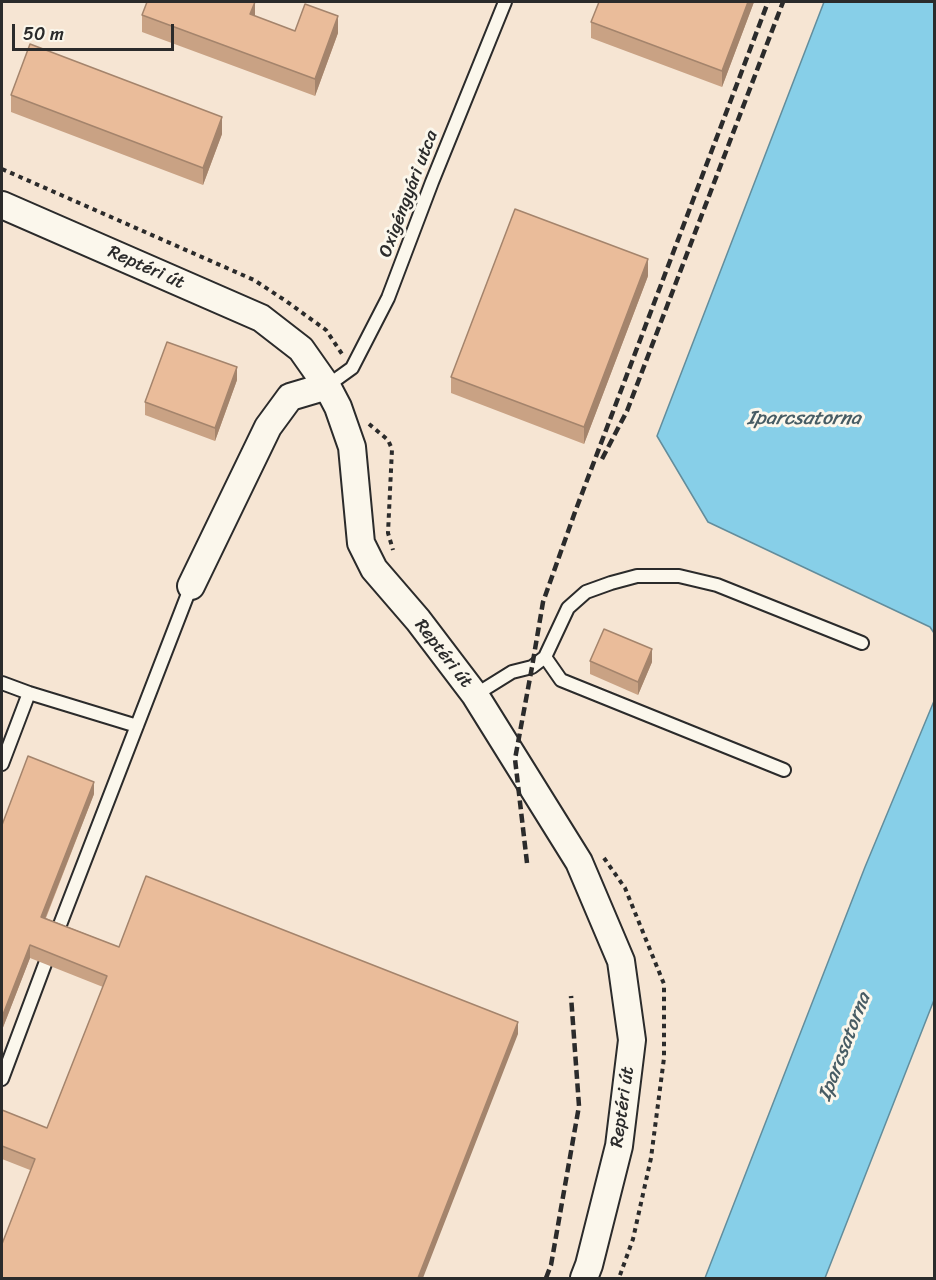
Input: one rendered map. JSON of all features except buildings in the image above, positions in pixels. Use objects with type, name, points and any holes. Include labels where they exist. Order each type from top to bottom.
[{"type":"street","name":"Reptéri út","points":[[2,205],[261,318],[301,349],[327,386],[338,407],[352,447],[362,543],[374,568],[418,620],[475,695],[579,862],[621,961],[632,1040],[619,1146],[584,1278]]},
{"type":"street","points":[[191,586],[268,427],[290,397],[327,386]]},
{"type":"lane","name":"Oxigéngyári utca","points":[[327,386],[352,368],[388,298],[505,2]]},
{"type":"lane","points":[[475,695],[512,672],[532,667],[545,657],[568,608],[586,592],[637,576],[679,576],[717,585],[862,643]]},
{"type":"lane","points":[[56,935],[191,586]]},
{"type":"lane","points":[[545,657],[561,680],[784,770]]},
{"type":"lane","points":[[2,683],[137,726]]},
{"type":"lane","points":[[2,764],[29,693]]},
{"type":"lane","points":[[2,1079],[45,964]]},
{"type":"shaded area","points":[[2,2],[824,2],[657,436],[708,522],[930,627],[934,633],[934,701],[865,867],[705,1278],[2,1278]]},
{"type":"shaded area","points":[[934,1000],[934,1278],[825,1278]]},
{"type":"water","name":"Iparcsatorna","points":[[824,2],[934,2],[934,633],[930,627],[708,522],[657,436]]},
{"type":"water","name":"Iparcsatorna","points":[[934,701],[934,1000],[825,1278],[705,1278],[865,867]]},
{"type":"railway","points":[[527,863],[515,759],[543,602],[768,2]]},
{"type":"railway","points":[[602,459],[627,411],[783,2]]},
{"type":"railway","points":[[546,1278],[551,1265],[579,1106],[571,996]]}]
